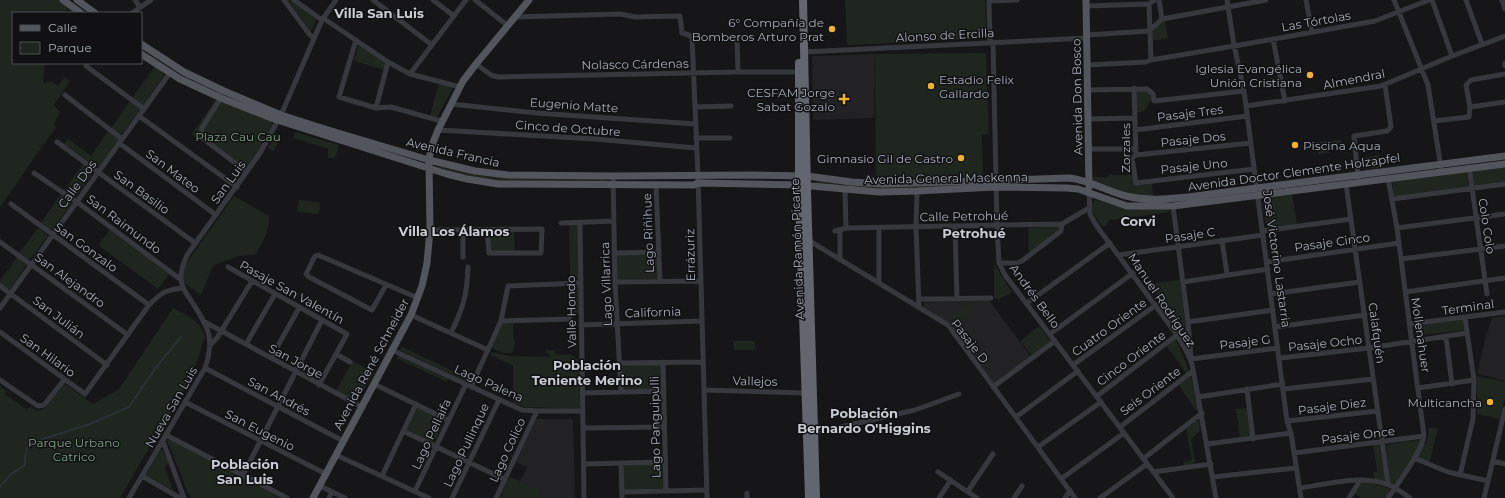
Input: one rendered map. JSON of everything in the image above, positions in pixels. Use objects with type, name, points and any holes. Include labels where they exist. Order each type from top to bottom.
[{"type":"highway","name":"Avenida Ramón Picarte","points":[[798,0],[803,176]]},
{"type":"highway","name":"Avenida Ramón Picarte","points":[[803,0],[803,185],[809,498]]},
{"type":"highway","name":"Avenida Ramón Picarte","points":[[803,185],[808,240],[816,498]]},
{"type":"main road","points":[[63,0],[80,12]]},
{"type":"main road","points":[[76,0],[93,12]]},
{"type":"main road","name":"Avenida René Schneider","points":[[313,498],[411,315],[418,298],[427,263],[430,230],[428,168],[430,152],[441,121],[460,87],[476,64],[528,0]]},
{"type":"main road","name":"Avenida Don Bosco","points":[[1086,3],[1089,193]]},
{"type":"main road","name":"Avenida Francia","points":[[142,45],[182,75],[223,95],[279,118],[367,145],[475,171],[498,174],[613,176],[803,176]]},
{"type":"main road","name":"Avenida Francia","points":[[142,55],[170,73],[182,75]]},
{"type":"main road","name":"Avenida Francia","points":[[367,145],[428,168],[467,179],[498,184],[694,185],[698,183],[803,185]]},
{"type":"main road","name":"Avenida Doctor Clemente Holzapfel","points":[[1089,193],[1127,206],[1173,206],[1359,178],[1440,164],[1505,156]]},
{"type":"main road","name":"Avenida Doctor Clemente Holzapfel","points":[[1089,183],[1125,196],[1154,199],[1346,184],[1359,178],[1388,178],[1505,164]]},
{"type":"main road","points":[[738,184],[742,181],[743,175]]},
{"type":"main road","points":[[638,184],[642,180],[659,176]]},
{"type":"main road","name":"Avenida General Mackenna","points":[[803,176],[883,184],[996,184],[1067,188],[1089,193]]},
{"type":"main road","name":"Avenida General Mackenna","points":[[803,185],[879,192],[917,191],[1069,178],[1079,179],[1089,183]]},
{"type":"street","points":[[135,0],[140,7]]},
{"type":"street","points":[[133,12],[150,0]]},
{"type":"street","points":[[284,0],[310,36],[314,38]]},
{"type":"street","points":[[294,0],[388,62],[410,74],[460,87]]},
{"type":"street","name":"San Luis","points":[[180,279],[187,255],[260,153],[279,118],[323,19],[336,0]]},
{"type":"street","points":[[373,0],[432,45]]},
{"type":"street","points":[[433,0],[454,16]]},
{"type":"street","points":[[410,74],[466,0]]},
{"type":"street","points":[[474,0],[507,25]]},
{"type":"street","points":[[989,0],[1017,0]]},
{"type":"street","name":"Andrés Bello","points":[[989,0],[992,43],[999,263],[1005,274],[1171,496]]},
{"type":"street","points":[[1086,3],[1149,4],[1155,0]]},
{"type":"street","points":[[1159,0],[1162,19]]},
{"type":"street","name":"José Victorino Lastarria","points":[[1227,0],[1234,45],[1244,91],[1288,422],[1301,498]]},
{"type":"street","points":[[1149,31],[1162,19],[1266,0]]},
{"type":"street","points":[[1306,0],[1312,32]]},
{"type":"street","points":[[1394,0],[1428,85],[1441,172]]},
{"type":"street","points":[[1430,0],[1452,56]]},
{"type":"street","name":"Las Tórtolas","points":[[1151,60],[1375,21],[1430,0]]},
{"type":"street","points":[[1466,0],[1482,44]]},
{"type":"street","points":[[1503,2],[1505,9]]},
{"type":"street","points":[[1087,65],[1146,62],[1151,60],[1149,4]]},
{"type":"street","name":"Errázuriz","points":[[514,17],[621,14],[635,17],[680,16],[682,34],[689,35],[692,38],[698,175],[707,498]]},
{"type":"street","name":"Alonso de Ercilla","points":[[804,52],[992,43],[1149,31]]},
{"type":"street","name":"Almendral","points":[[1246,106],[1337,94],[1385,85],[1452,56],[1505,36]]},
{"type":"street","points":[[737,38],[738,72]]},
{"type":"street","points":[[1273,39],[1285,101]]},
{"type":"street","points":[[356,40],[339,97],[376,108],[391,107],[441,121]]},
{"type":"street","points":[[376,108],[388,62]]},
{"type":"street","name":"Nolasco Cárdenas","points":[[476,64],[491,75],[498,77],[799,72]]},
{"type":"street","points":[[86,66],[144,109]]},
{"type":"street","name":"Calle Dos","points":[[0,308],[170,73]]},
{"type":"street","points":[[1434,121],[1467,118],[1470,115],[1466,85],[1468,82],[1471,80],[1505,74]]},
{"type":"street","points":[[1359,178],[1354,136],[1387,131],[1391,127],[1385,85]]},
{"type":"street","points":[[1088,90],[1134,88],[1149,90],[1153,94],[1154,101],[1244,91]]},
{"type":"street","name":"Zorzales","points":[[1134,88],[1136,155],[1132,158],[1136,182]]},
{"type":"street","name":"San Mateo","points":[[65,95],[216,215]]},
{"type":"street","points":[[223,95],[202,128],[201,137],[247,172]]},
{"type":"street","points":[[1470,107],[1505,102]]},
{"type":"street","name":"Eugenio Matte","points":[[451,104],[536,113],[696,124]]},
{"type":"street","points":[[695,107],[731,106]]},
{"type":"street","points":[[139,116],[237,186]]},
{"type":"street","name":"Pasaje Tres","points":[[1135,130],[1247,116]]},
{"type":"street","points":[[1088,119],[1135,118]]},
{"type":"street","name":"Cinco de Octubre","points":[[438,130],[595,139],[696,148]]},
{"type":"street","points":[[696,138],[730,138]]},
{"type":"street","name":"San Basilio","points":[[57,142],[195,243]]},
{"type":"street","name":"Pasaje Dos","points":[[1136,155],[1251,143]]},
{"type":"street","points":[[1088,150],[1136,149]]},
{"type":"street","name":"Colo Colo","points":[[1468,160],[1475,218],[1487,294]]},
{"type":"street","name":"Pasaje Uno","points":[[1136,182],[1254,169]]},
{"type":"street","name":"San Raimundo","points":[[34,173],[77,202],[180,279]]},
{"type":"street","name":"Lago Villarrica","points":[[613,176],[615,282],[621,392]]},
{"type":"street","name":"Mollenahuer","points":[[1388,178],[1406,292],[1424,436]]},
{"type":"street","name":"Calafquén","points":[[1346,184],[1388,484]]},
{"type":"street","points":[[1392,199],[1505,184]]},
{"type":"street","name":"Lago Riñihue","points":[[656,185],[660,281]]},
{"type":"street","points":[[840,260],[840,230],[845,190]]},
{"type":"street","points":[[917,191],[916,227],[919,307]]},
{"type":"street","name":"Manuel Rodríguez","points":[[1089,193],[1090,214],[1096,225],[1133,273],[1177,335],[1191,361],[1202,413],[1216,498]]},
{"type":"street","name":"San Gonzalo","points":[[11,204],[150,305]]},
{"type":"street","points":[[1173,206],[1188,322],[1191,361]]},
{"type":"street","name":"Calle Petrohué","points":[[840,230],[1062,224],[1089,208]]},
{"type":"street","points":[[1397,228],[1505,214]]},
{"type":"street","name":"Pasaje C","points":[[1119,255],[1351,219]]},
{"type":"street","points":[[561,223],[614,221]]},
{"type":"street","name":"Valle Hondo","points":[[580,222],[584,498]]},
{"type":"street","points":[[999,263],[1017,263],[1022,261],[1061,230],[1062,224]]},
{"type":"street","points":[[955,227],[957,298]]},
{"type":"street","points":[[878,282],[879,228]]},
{"type":"street","points":[[430,230],[542,229],[541,253],[489,253],[487,230]]},
{"type":"street","points":[[463,230],[463,257]]},
{"type":"street","name":"Pasaje D","points":[[808,240],[948,325],[1075,498]]},
{"type":"street","points":[[1222,240],[1227,274]]},
{"type":"street","name":"San Alejandro","points":[[0,242],[128,335]]},
{"type":"street","points":[[1027,303],[1110,243]]},
{"type":"street","name":"Pasaje Cinco","points":[[1267,262],[1399,243]]},
{"type":"street","points":[[1401,259],[1505,246]]},
{"type":"street","points":[[615,253],[659,252]]},
{"type":"street","points":[[386,285],[372,310],[308,277],[306,274],[315,256],[318,255],[418,298]]},
{"type":"street","name":"Pasaje San Valentín","points":[[228,267],[347,334],[336,354]]},
{"type":"street","points":[[451,333],[463,308],[467,287],[468,267]]},
{"type":"street","points":[[1183,282],[1227,274],[1268,269]]},
{"type":"street","points":[[1050,334],[1133,273]]},
{"type":"street","points":[[1406,292],[1505,278]]},
{"type":"street","points":[[180,279],[183,288],[203,320]]},
{"type":"street","points":[[210,344],[222,331],[252,281]]},
{"type":"street","points":[[615,282],[700,281]]},
{"type":"street","points":[[1271,294],[1360,282]]},
{"type":"street","name":"Lago Pellaifa","points":[[415,492],[448,420],[488,350],[501,321],[508,286],[581,283]]},
{"type":"street","name":"San Julián","points":[[0,286],[107,365]]},
{"type":"street","points":[[107,365],[150,305],[160,294],[170,290],[183,288]]},
{"type":"street","points":[[246,344],[275,294]]},
{"type":"street","points":[[919,299],[991,298]]},
{"type":"street","name":"Cuatro Oriente","points":[[1074,365],[1156,305]]},
{"type":"street","points":[[271,358],[300,308]]},
{"type":"street","points":[[1188,322],[1273,310]]},
{"type":"street","name":"Terminal","points":[[1410,324],[1505,312]]},
{"type":"street","points":[[411,315],[488,350]]},
{"type":"street","points":[[1276,327],[1364,315]]},
{"type":"street","points":[[1460,475],[1473,419],[1474,380],[1465,318]]},
{"type":"street","name":"San Jorge","points":[[203,320],[362,407]]},
{"type":"street","name":"Nueva San Luis","points":[[129,498],[205,368],[210,344],[208,332],[203,320]]},
{"type":"street","points":[[243,475],[322,320]]},
{"type":"street","points":[[501,321],[570,320]]},
{"type":"street","name":"California","points":[[581,325],[702,321]]},
{"type":"street","name":"San Hilario","points":[[0,332],[85,394],[107,365]]},
{"type":"street","name":"Pasaje Ocho","points":[[1280,358],[1369,348],[1467,333]]},
{"type":"street","name":"Cinco Oriente","points":[[1096,396],[1177,335]]},
{"type":"street","points":[[1446,336],[1452,384]]},
{"type":"street","points":[[993,387],[1055,341]]},
{"type":"street","name":"Pasaje G","points":[[1191,361],[1278,348]]},
{"type":"street","name":"Lago Palena","points":[[392,350],[522,410],[583,411]]},
{"type":"street","points":[[319,384],[336,354],[350,362]]},
{"type":"street","name":"Lago Panguipulli","points":[[663,362],[666,491]]},
{"type":"street","points":[[620,363],[703,362]]},
{"type":"street","name":"San Andrés","points":[[205,368],[343,441]]},
{"type":"street","points":[[1016,417],[1078,371]]},
{"type":"street","name":"Seis Oriente","points":[[1120,427],[1193,372]]},
{"type":"street","points":[[1198,396],[1247,389],[1373,379]]},
{"type":"street","points":[[0,380],[38,406],[44,405],[64,380]]},
{"type":"street","points":[[1418,388],[1474,380]]},
{"type":"street","points":[[374,384],[448,420]]},
{"type":"street","points":[[1247,389],[1253,439]]},
{"type":"street","name":"Vallejos","points":[[704,390],[806,392]]},
{"type":"street","points":[[582,393],[664,391]]},
{"type":"street","points":[[814,433],[915,410],[959,394]]},
{"type":"street","name":"Lago Pullinque","points":[[452,498],[499,400]]},
{"type":"street","name":"San Eugenio","points":[[185,402],[260,442],[326,474]]},
{"type":"street","points":[[1038,447],[1101,402]]},
{"type":"street","points":[[382,476],[416,404]]},
{"type":"street","points":[[1484,498],[1505,409]]},
{"type":"street","name":"Lago Colico","points":[[496,498],[537,411]]},
{"type":"street","name":"Pasaje Diez","points":[[1288,422],[1378,411]]},
{"type":"street","points":[[1143,459],[1202,413]]},
{"type":"street","points":[[583,428],[664,427]]},
{"type":"street","points":[[403,431],[504,480]]},
{"type":"street","points":[[1061,479],[1124,433]]},
{"type":"street","points":[[1207,444],[1291,433]]},
{"type":"street","points":[[166,434],[287,498]]},
{"type":"street","points":[[1388,498],[1414,458],[1424,436]]},
{"type":"street","name":"Pasaje Once","points":[[1294,453],[1424,436]]},
{"type":"street","points":[[163,441],[184,498]]},
{"type":"street","points":[[968,491],[993,454]]},
{"type":"street","points":[[336,455],[429,498]]},
{"type":"street","points":[[1414,458],[1435,468],[1488,481]]},
{"type":"street","points":[[1493,461],[1505,464]]},
{"type":"street","points":[[584,464],[665,462]]},
{"type":"street","points":[[621,463],[622,498]]},
{"type":"street","points":[[1100,498],[1147,464]]},
{"type":"street","points":[[1153,472],[1211,464]]},
{"type":"street","points":[[1213,477],[1296,468]]},
{"type":"street","points":[[938,472],[977,498]]},
{"type":"street","points":[[142,476],[180,498]]},
{"type":"street","points":[[939,498],[951,480]]},
{"type":"street","points":[[1349,498],[1358,484],[1357,480]]},
{"type":"street","points":[[1300,488],[1357,480],[1388,484],[1410,498]]},
{"type":"street","points":[[320,486],[345,498]]},
{"type":"street","points":[[1014,498],[1022,486]]},
{"type":"street","points":[[622,492],[707,490]]},
{"type":"street","points":[[1065,498],[1070,490]]},
{"type":"street","points":[[329,498],[332,492]]},
{"type":"street","points":[[1164,498],[1171,496]]},
{"type":"shaded area","name":"CESFAM Jorge Sabat Gozalo","points":[[875,54],[874,118],[813,120],[812,56]]},
{"type":"shaded area","points":[[989,300],[1031,357],[994,384],[949,323],[924,308],[924,301]]},
{"type":"shaded area","points":[[1505,316],[1505,381],[1477,373],[1492,318]]},
{"type":"shaded area","points":[[536,419],[572,419],[573,421],[575,498],[499,498],[509,477],[520,481],[527,467],[516,462]]},
{"type":"green space","points":[[0,0],[58,0],[68,8],[64,12],[12,12],[12,64],[45,64],[43,83],[52,82],[58,86],[65,77],[70,81],[54,105],[60,112],[54,124],[56,127],[0,207]]},
{"type":"green space","points":[[288,0],[316,19],[312,30],[310,30]]},
{"type":"green space","points":[[845,0],[985,0],[987,38],[847,45]]},
{"type":"green space","points":[[1163,21],[1165,21],[1168,38],[1152,41],[1152,31]]},
{"type":"green space","points":[[359,44],[386,62],[384,70],[354,61]]},
{"type":"green space","name":"Estadio Felix Gallardo","points":[[986,53],[989,134],[982,135],[983,177],[876,179],[875,54]]},
{"type":"green space","points":[[155,66],[163,72],[164,76],[143,106],[132,98]]},
{"type":"green space","points":[[439,84],[453,88],[437,117],[430,115]]},
{"type":"green space","points":[[1137,90],[1148,91],[1152,99],[1145,110],[1139,113],[1137,112],[1135,92]]},
{"type":"green space","name":"Plaza Cau Cau","points":[[216,99],[270,121],[273,125],[260,151],[245,172],[192,134]]},
{"type":"green space","points":[[130,101],[141,109],[121,135],[111,128]]},
{"type":"green space","points":[[109,130],[119,140],[97,167],[64,144],[68,139],[91,156]]},
{"type":"green space","points":[[295,132],[339,145],[335,158],[328,158],[328,149],[294,138]]},
{"type":"green space","points":[[275,133],[281,136],[274,151],[268,148]]},
{"type":"green space","points":[[1341,140],[1341,144],[1329,149],[1329,153],[1318,154],[1317,142]]},
{"type":"green space","points":[[1379,155],[1381,168],[1365,169],[1364,158]]},
{"type":"green space","points":[[83,164],[92,170],[93,173],[75,198],[64,190]]},
{"type":"green space","points":[[439,166],[486,176],[608,180],[485,180],[442,170]]},
{"type":"green space","points":[[1505,166],[1505,182],[1473,187],[1470,170]]},
{"type":"green space","points":[[1463,171],[1467,173],[1469,186],[1393,197],[1392,181]]},
{"type":"green space","points":[[1110,175],[1133,175],[1134,183],[1152,182],[1153,196],[1129,194],[1094,181],[1092,177],[1106,177]]},
{"type":"green space","points":[[816,181],[854,185],[990,185],[880,189],[816,184]]},
{"type":"green space","points":[[61,194],[72,203],[53,229],[50,230],[41,223]]},
{"type":"green space","points":[[1292,194],[1297,224],[1266,228],[1262,200],[1265,197]]},
{"type":"green space","points":[[234,196],[269,216],[267,232],[255,255],[238,256],[213,266],[201,295],[176,278]]},
{"type":"green space","points":[[299,200],[320,202],[319,214],[297,212]]},
{"type":"green space","points":[[1094,200],[1128,209],[1167,209],[1171,212],[1109,220],[1106,226],[1103,227],[1093,211],[1092,204]]},
{"type":"green space","points":[[569,224],[578,225],[579,314],[571,315]]},
{"type":"green space","points":[[1057,226],[1059,228],[1058,230],[1029,253],[1028,228]]},
{"type":"green space","points":[[38,228],[47,235],[47,237],[31,258],[28,259],[19,253]]},
{"type":"green space","points":[[110,230],[168,272],[169,274],[158,289],[98,245]]},
{"type":"green space","points":[[489,231],[514,231],[515,252],[491,251]]},
{"type":"green space","points":[[658,254],[659,280],[617,280],[617,255]]},
{"type":"green space","points":[[17,257],[27,264],[10,289],[6,289],[0,284],[0,281]]},
{"type":"green space","points":[[995,265],[1012,293],[999,299],[994,298]]},
{"type":"green space","points":[[1180,280],[1189,352],[1178,332],[1157,303],[1160,299],[1149,284]]},
{"type":"green space","points":[[966,304],[973,313],[957,325],[950,316]]},
{"type":"green space","name":"Parque Urbano Catrico","points":[[173,308],[187,315],[202,328],[205,335],[200,354],[186,385],[171,412],[172,413],[154,442],[153,441],[120,498],[0,498],[0,386],[6,391],[5,394],[26,409],[31,407],[37,411],[45,408],[64,383],[93,404],[119,389]]},
{"type":"green space","points":[[1463,320],[1464,330],[1416,336],[1415,326]]},
{"type":"green space","points":[[513,322],[514,341],[516,341],[512,353],[504,353],[490,348],[502,323]]},
{"type":"green space","points":[[1039,326],[1051,342],[1032,356],[1020,341]]},
{"type":"green space","points":[[1176,339],[1189,371],[1186,373],[1166,345]]},
{"type":"green space","points":[[733,341],[755,341],[755,350],[734,350]]},
{"type":"green space","points":[[402,347],[472,380],[470,383],[400,350]]},
{"type":"green space","points":[[546,350],[555,350],[555,354],[552,354],[572,355],[578,360],[580,405],[578,409],[525,407],[513,403],[513,366],[491,355],[492,352],[508,356],[550,357],[550,354],[546,353]]},
{"type":"green space","points":[[398,355],[448,379],[447,382],[396,358]]},
{"type":"green space","points":[[353,361],[374,373],[357,401],[336,391]]},
{"type":"green space","points":[[624,364],[661,364],[662,390],[623,391],[622,367]]},
{"type":"green space","points":[[1191,376],[1198,410],[1196,411],[1179,385]]},
{"type":"green space","points":[[1477,376],[1505,382],[1505,398],[1500,419],[1477,414]]},
{"type":"green space","points":[[416,406],[444,421],[434,443],[405,430]]},
{"type":"green space","points":[[1247,408],[1251,435],[1240,438],[1236,409]]},
{"type":"green space","points":[[1195,421],[1199,421],[1200,431],[1191,439],[1195,462],[1184,466],[1183,462],[1192,460],[1186,429]]},
{"type":"green space","points":[[1428,428],[1438,428],[1429,464],[1413,456],[1396,483],[1392,484],[1390,482],[1386,446],[1389,444],[1419,440],[1426,444],[1429,435]]},
{"type":"green space","points":[[169,438],[280,498],[192,498],[188,493],[167,440]]},
{"type":"green space","points":[[1379,444],[1385,479],[1383,481],[1374,478],[1373,472],[1377,472],[1377,470],[1373,445]]},
{"type":"green space","points":[[160,450],[162,450],[169,462],[165,468],[173,490],[146,475]]},
{"type":"green space","points":[[663,464],[665,488],[624,490],[623,465]]},
{"type":"green space","points":[[510,478],[541,491],[538,498],[501,498]]},
{"type":"green space","points":[[1366,482],[1389,488],[1390,491],[1386,498],[1361,498],[1354,493],[1361,483]]},
{"type":"waterway","points":[[0,487],[11,474],[25,465],[25,455],[28,446],[33,442],[90,424],[129,407],[157,366],[181,337]]},
{"type":"place","name":"6° Compañía de Bomberos Arturo Prat","points":[[832,29]]},
{"type":"place","name":"Iglesia Evangélica Unión Cristiana","points":[[1310,75]]},
{"type":"place","name":"Estadio Felix Gallardo","points":[[931,86]]},
{"type":"place","name":"CESFAM Jorge Sabat Gozalo","points":[[844,99]]},
{"type":"place","name":"Piscina Aqua","points":[[1295,145]]},
{"type":"place","name":"Gimnasio Gil de Castro","points":[[961,158]]},
{"type":"place","name":"Multicancha","points":[[1490,402]]},
{"type":"district","name":"Villa San Luis","points":[[379,13]]},
{"type":"district","name":"Corvi","points":[[1138,221]]},
{"type":"district","name":"Villa Los Álamos","points":[[454,231]]},
{"type":"district","name":"Petrohué","points":[[974,233]]},
{"type":"district","name":"Población Teniente Merino","points":[[587,372]]},
{"type":"district","name":"Población Bernardo O'Higgins","points":[[864,420]]},
{"type":"district","name":"Población San Luis","points":[[245,472]]}]
